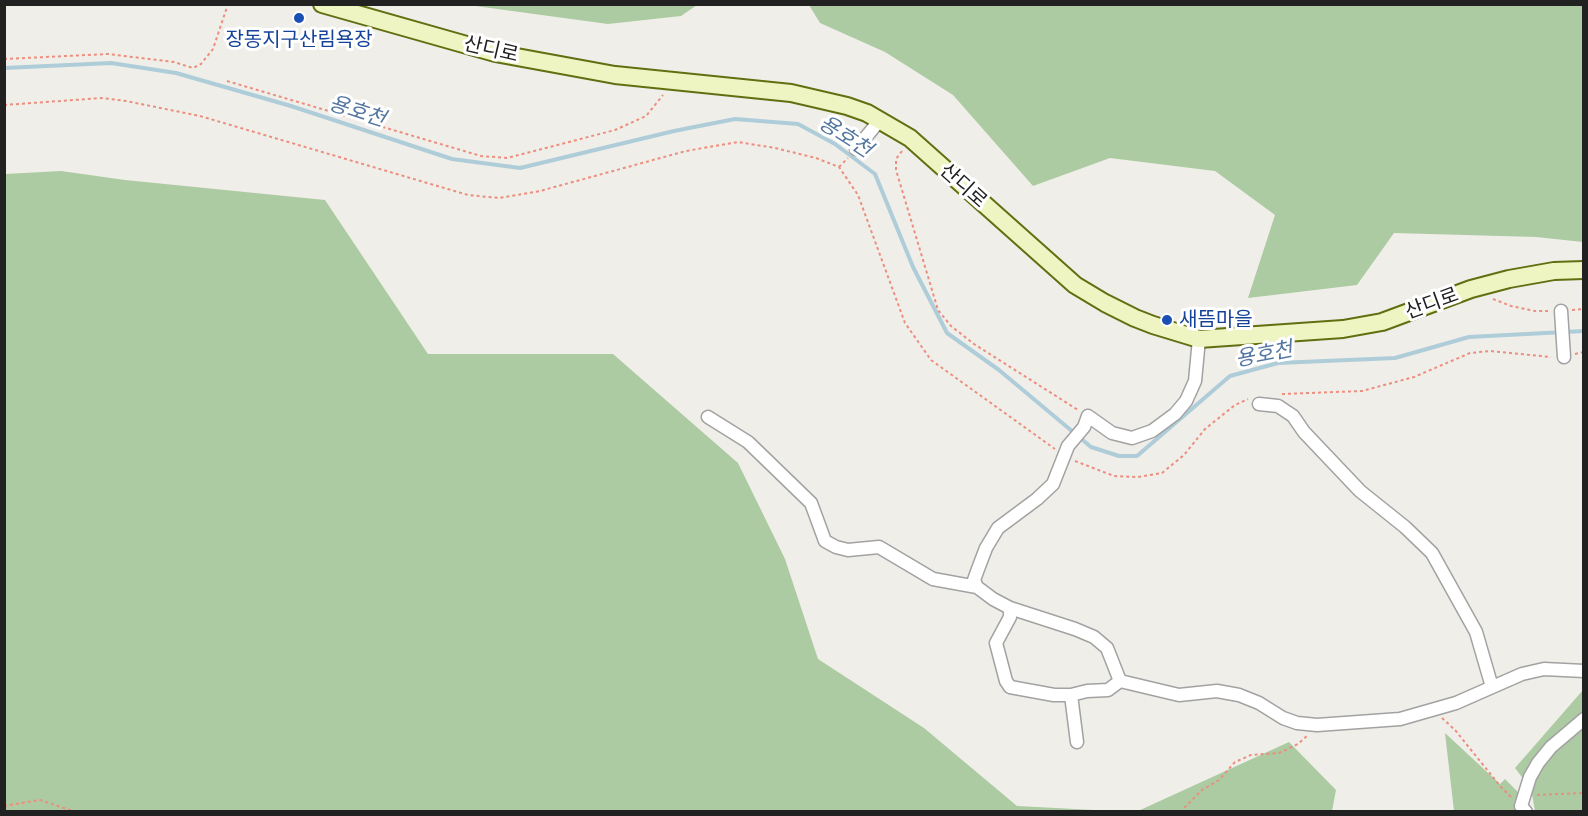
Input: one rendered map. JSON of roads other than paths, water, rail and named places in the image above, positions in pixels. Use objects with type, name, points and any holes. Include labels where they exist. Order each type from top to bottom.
[{"type":"street","name":"산디로","points":[[322,4],[495,52],[615,75],[791,93],[867,113],[910,138],[1076,285],[1105,303],[1153,326],[1199,339],[1343,330],[1382,322],[1471,289],[1509,279],[1554,271],[1584,270]]},
{"type":"street","points":[[856,149],[880,120]]},
{"type":"street","points":[[1560,315],[1563,357]]},
{"type":"street","points":[[977,587],[974,580],[986,548],[998,528],[1053,484],[1066,451],[1086,422],[1112,433],[1132,438],[1152,431],[1175,414],[1186,401],[1195,381],[1199,339]]},
{"type":"street","points":[[1255,401],[1278,406],[1293,416],[1304,432],[1360,490],[1432,553],[1476,632],[1492,687]]},
{"type":"street","points":[[708,417],[748,442],[812,503],[825,541],[848,550],[879,547],[933,579],[977,587],[1010,608],[1094,637],[1107,648],[1120,681]]},
{"type":"street","points":[[1010,608],[1010,617],[996,643],[1006,681],[1010,687],[1054,695],[1071,695],[1087,691],[1108,690],[1120,681]]},
{"type":"street","points":[[1120,681],[1179,695],[1217,691],[1239,695],[1259,703],[1283,718],[1297,723],[1315,725],[1400,719],[1433,711],[1522,674],[1544,669],[1584,671]]},
{"type":"street","points":[[1071,695],[1077,742]]},
{"type":"street","points":[[1524,809],[1530,777],[1538,763],[1551,747],[1584,719]]},
{"type":"waterway","name":"용호천","points":[[4,68],[111,63],[176,73],[291,106],[452,159],[520,168],[674,131],[735,119],[798,124],[835,144],[875,174],[913,267],[947,333],[999,370],[1091,447],[1119,456],[1137,456],[1230,376],[1278,363],[1395,358],[1469,337],[1584,331]]},
{"type":"place","name":"장동지구산림욕장","points":[[299,18]]},
{"type":"place","name":"새뜸마을","points":[[1167,320]]}]
